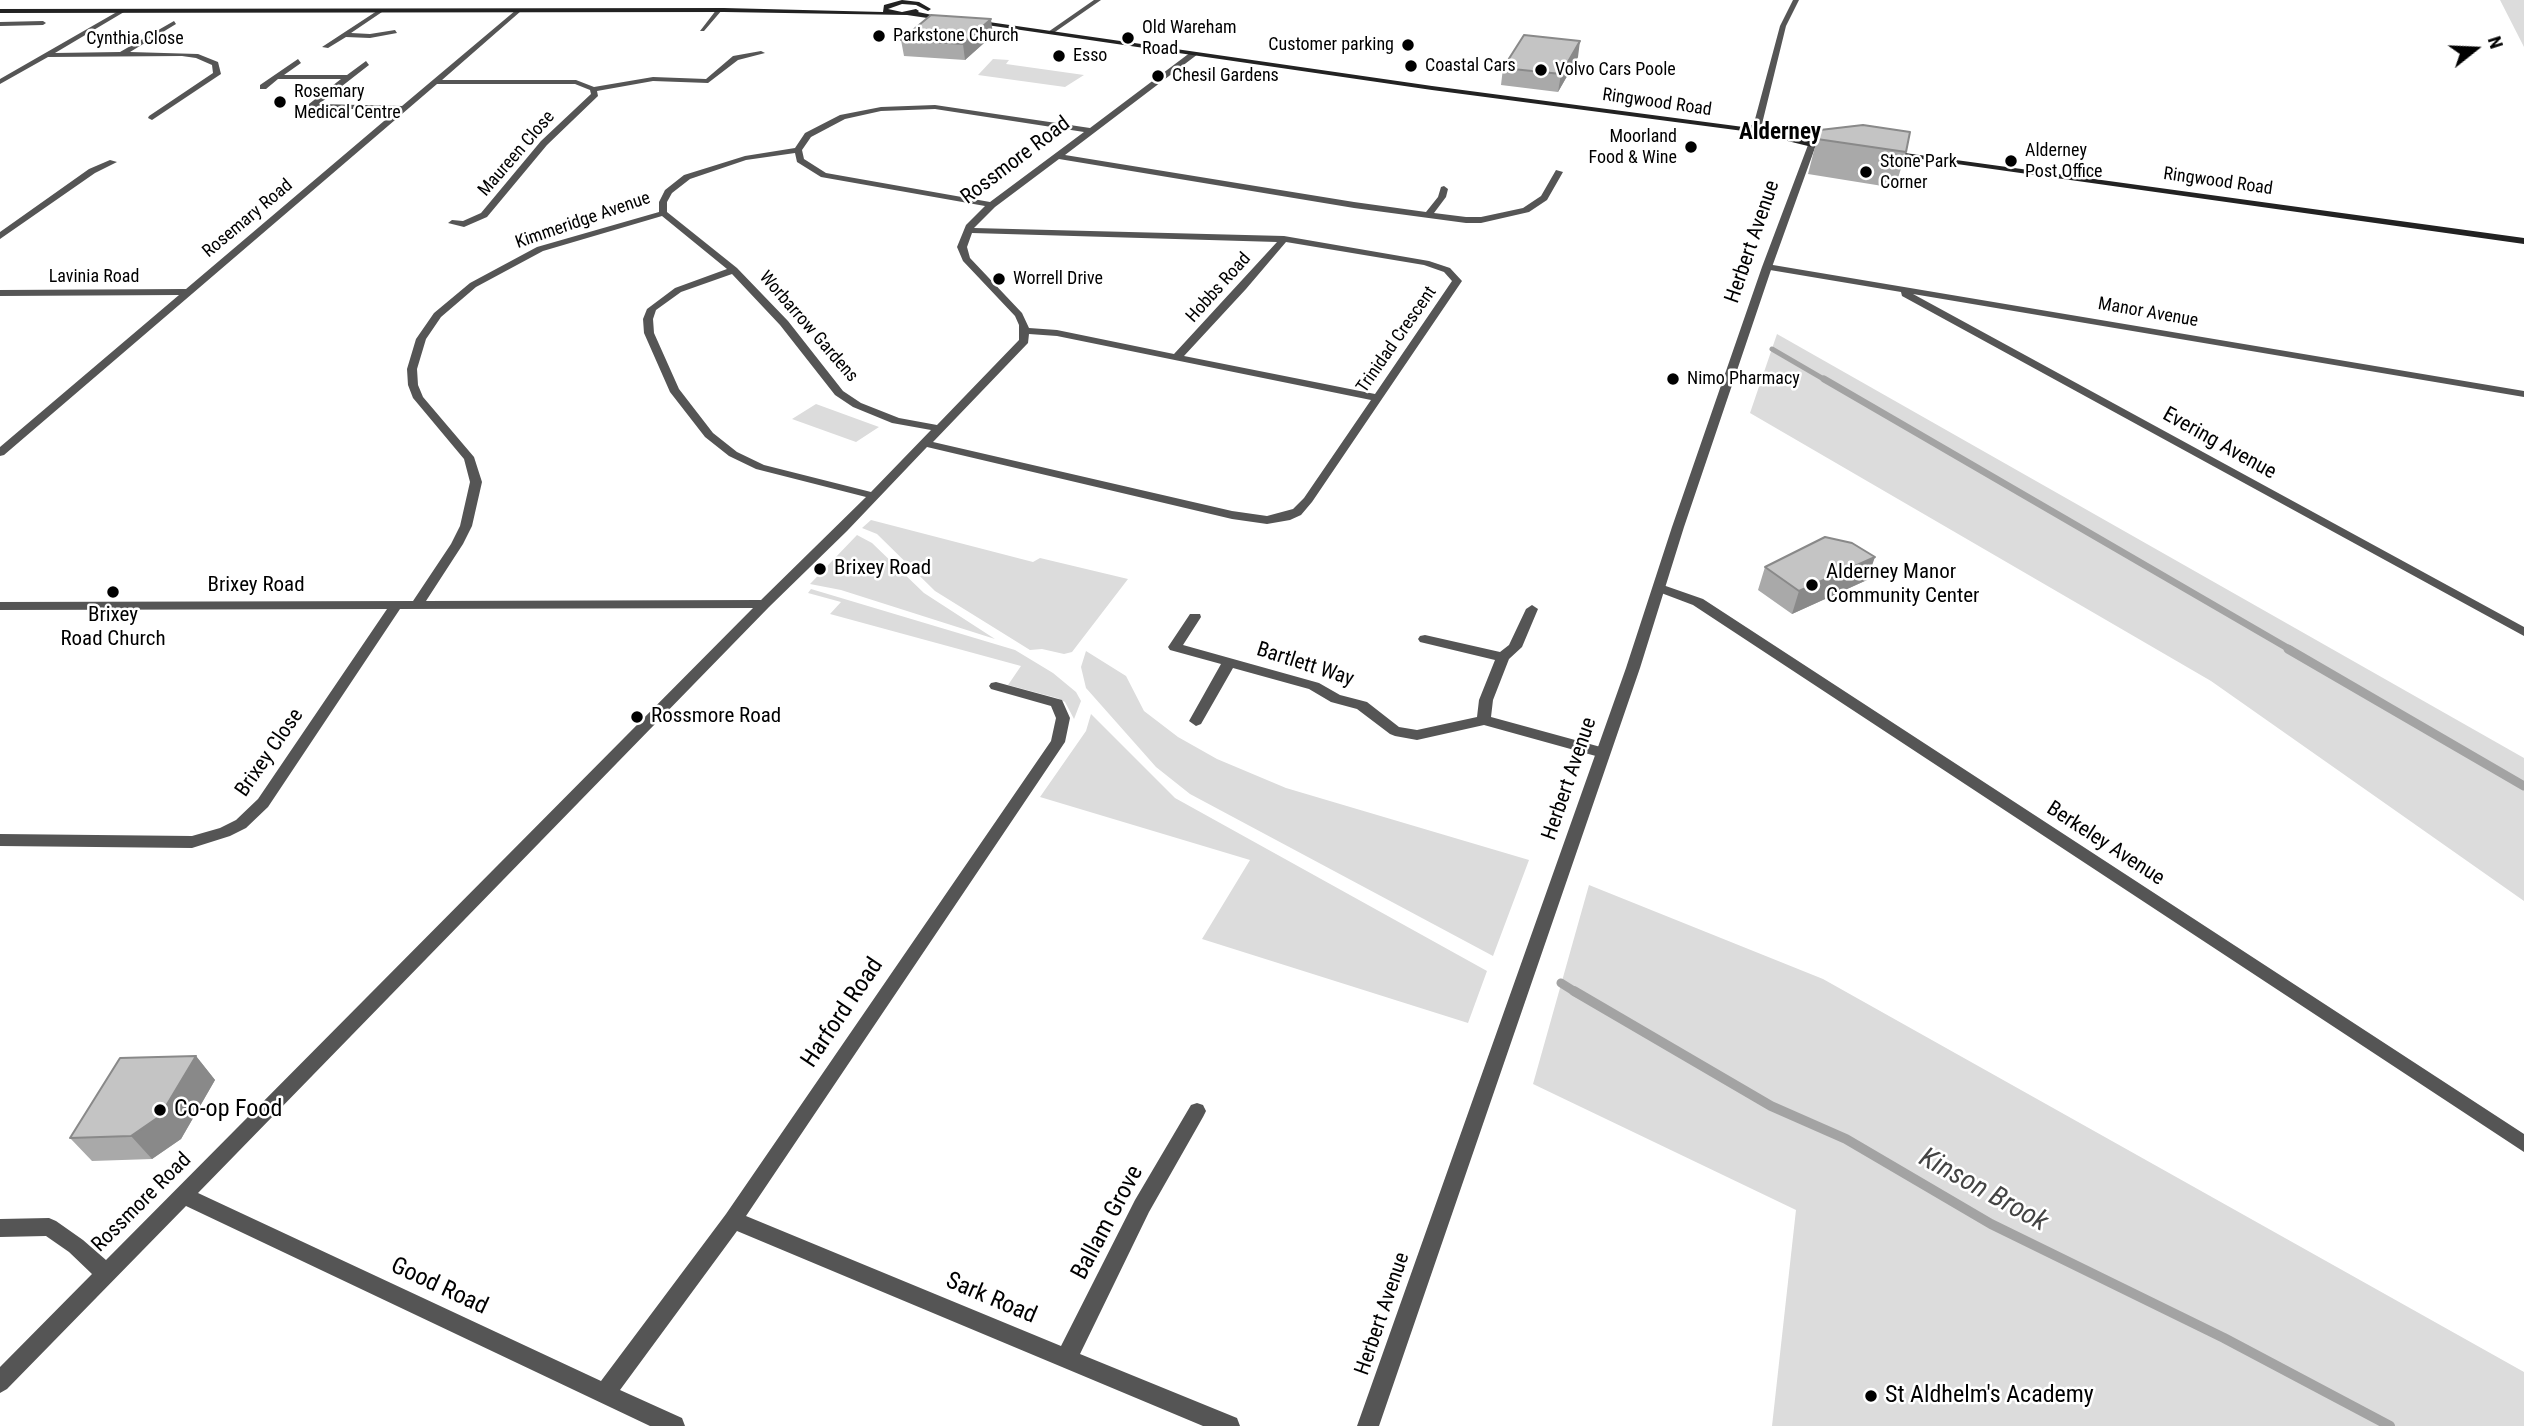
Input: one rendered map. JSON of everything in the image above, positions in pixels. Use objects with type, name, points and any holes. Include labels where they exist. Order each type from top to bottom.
[{"type":"main road","name":"Ringwood Road","points":[[918,3],[959,20]]},
{"type":"main road","points":[[0,11],[833,11],[918,3],[920,9],[908,13]]},
{"type":"main road","name":"Ringwood Road","points":[[890,6],[908,13],[1751,130],[1812,145],[1848,148]]},
{"type":"main road","name":"Ringwood Road","points":[[1870,150],[2524,241]]},
{"type":"street","points":[[1050,33],[1098,0]]},
{"type":"street","points":[[1751,130],[1758,124],[1783,26],[1796,0]]},
{"type":"street","name":"Rosemary Road","points":[[0,453],[518,10]]},
{"type":"street","points":[[702,30],[719,10]]},
{"type":"street","points":[[0,82],[122,11]]},
{"type":"street","points":[[326,47],[380,11]]},
{"type":"street","points":[[0,24],[43,23]]},
{"type":"street","points":[[121,55],[174,23]]},
{"type":"street","points":[[345,35],[370,36],[394,32]]},
{"type":"street","points":[[356,45],[370,36]]},
{"type":"street","name":"Maureen Close","points":[[436,82],[576,82],[593,89],[653,79],[708,81],[743,55],[761,53]]},
{"type":"street","name":"Cynthia Close","points":[[48,55],[182,54],[198,56],[215,64],[216,74],[152,118]]},
{"type":"street","name":"Rossmore Road","points":[[0,1382],[1024,341],[1025,331],[1018,314],[966,259],[962,247],[967,230],[992,205],[1194,54]]},
{"type":"street","points":[[262,88],[298,61]]},
{"type":"street","points":[[366,63],[309,109],[405,108]]},
{"type":"street","points":[[277,77],[349,77]]},
{"type":"street","name":"Maureen Close","points":[[452,223],[464,224],[484,215],[544,143],[595,94],[593,89]]},
{"type":"street","points":[[992,205],[824,175],[800,160],[798,150],[808,135],[829,122],[898,107],[959,110],[1092,131]]},
{"type":"street","name":"Herbert Avenue","points":[[1368,1426],[1604,753],[1678,527],[1812,145]]},
{"type":"street","name":"Kimmeridge Avenue","points":[[417,605],[466,526],[476,482],[470,459],[446,427],[426,408],[413,386],[412,369],[421,339],[437,315],[450,302],[497,270],[569,239],[663,213],[663,202],[668,192],[687,177],[745,158],[798,150]]},
{"type":"street","points":[[1058,156],[1428,215],[1481,220],[1526,210],[1544,198],[1559,172]]},
{"type":"street","points":[[0,236],[92,171],[113,162]]},
{"type":"street","points":[[1428,215],[1442,197],[1444,189]]},
{"type":"street","name":"Worbarrow Gardens","points":[[663,213],[734,270],[784,323],[839,393],[857,405],[896,421],[938,428]]},
{"type":"street","name":"Trinidad Crescent","points":[[924,443],[1233,515],[1276,520],[1297,512],[1308,499],[1457,281],[1447,270],[1426,263],[1284,239],[967,230]]},
{"type":"street","name":"Hobbs Road","points":[[1177,357],[1284,239]]},
{"type":"street","name":"Manor Avenue","points":[[1767,267],[2524,394]]},
{"type":"street","name":"Worbarrow Gardens","points":[[734,270],[678,290],[652,309],[648,318],[649,333],[674,390],[709,435],[733,454],[760,467],[874,496]]},
{"type":"street","name":"Evering Avenue","points":[[1895,289],[2524,632]]},
{"type":"street","name":"Lavinia Road","points":[[0,293],[189,292]]},
{"type":"street","points":[[1961,326],[1972,301]]},
{"type":"street","points":[[1025,331],[1057,333],[1379,398]]},
{"type":"street","name":"Berkeley Avenue","points":[[1660,588],[1698,602],[1709,609],[2524,1144]]},
{"type":"street","name":"Brixey Road","points":[[0,606],[764,604]]},
{"type":"street","name":"Brixey Close","points":[[0,841],[192,842],[208,839],[241,824],[263,803],[396,605]]},
{"type":"street","points":[[1484,720],[1486,700],[1503,657],[1515,646],[1532,609]]},
{"type":"street","points":[[2509,624],[2524,615]]},
{"type":"street","name":"Bartlett Way","points":[[1195,617],[1175,647],[1314,686],[1336,699],[1362,705],[1395,731],[1417,735],[1484,720],[1604,753]]},
{"type":"street","points":[[1425,639],[1503,657]]},
{"type":"street","name":"Bartlett Way","points":[[1196,721],[1229,663]]},
{"type":"street","name":"Harford Road","points":[[605,1393],[733,1220],[1058,742],[1063,718],[1057,703],[996,686]]},
{"type":"street","name":"Ballam Grove","points":[[1066,1359],[1142,1206],[1197,1111]]},
{"type":"street","name":"Good Road","points":[[182,1195],[674,1426]]},
{"type":"street","name":"Sark Road","points":[[733,1220],[1229,1426]]},
{"type":"street","points":[[0,1228],[49,1227],[76,1246],[105,1273]]},
{"type":"shaded area","points":[[2500,0],[2524,0],[2524,47]]},
{"type":"shaded area","points":[[993,59],[1009,60],[1006,64],[1084,75],[1065,87],[978,75]]},
{"type":"shaded area","points":[[1777,334],[2524,758],[2524,901],[2211,681],[1750,413]]},
{"type":"shaded area","points":[[816,404],[879,427],[856,442],[792,419]]},
{"type":"shaded area","points":[[871,520],[1033,562],[1040,558],[1128,579],[1072,652],[1064,654],[1042,649],[1030,650],[935,591],[877,534],[862,528]]},
{"type":"shaded area","points":[[857,535],[872,543],[924,593],[995,639],[841,590],[810,584]]},
{"type":"shaded area","points":[[811,589],[1015,650],[1053,673],[1076,692],[1081,701],[1074,719],[1065,702],[1008,685],[1021,666],[830,614],[841,602],[808,593]]},
{"type":"shaded area","points":[[1086,651],[1126,676],[1144,711],[1178,737],[1217,759],[1286,788],[1529,860],[1493,956],[1190,794],[1156,767],[1086,688],[1081,667]]},
{"type":"shaded area","points":[[1091,714],[1175,798],[1487,971],[1468,1023],[1202,939],[1250,860],[1040,797],[1086,731]]},
{"type":"shaded area","points":[[1589,885],[1823,979],[2524,1372],[2524,1426],[1772,1426],[1796,1210],[1533,1084]]},
{"type":"building","points":[[931,15],[991,19],[963,44],[901,40]]},
{"type":"building","points":[[1524,35],[1580,41],[1561,74],[1503,68]]},
{"type":"building","points":[[1863,125],[1910,132],[1906,152],[1817,139],[1820,130]]},
{"type":"building","points":[[1825,537],[1852,543],[1875,557],[1799,591],[1765,567]]},
{"type":"building","points":[[196,1056],[160,1116],[131,1136],[70,1138],[120,1058]]},
{"type":"waterway","points":[[1772,349],[1827,381]]},
{"type":"waterway","points":[[1824,379],[2291,650]]},
{"type":"waterway","points":[[2288,649],[2524,786]]},
{"type":"waterway","name":"Kinson Brook","points":[[1561,983],[1577,993]]},
{"type":"waterway","name":"Kinson Brook","points":[[1574,991],[1771,1106],[1846,1139],[1991,1224],[2224,1338],[2390,1426]]},
{"type":"place","name":"Parkstone Church","points":[[879,36]]},
{"type":"place","name":"Old Wareham Road","points":[[1128,38]]},
{"type":"place","name":"Customer parking","points":[[1408,45]]},
{"type":"place","name":"Esso","points":[[1059,56]]},
{"type":"place","name":"Coastal Cars","points":[[1411,66]]},
{"type":"place","name":"Volvo Cars Poole","points":[[1541,70]]},
{"type":"place","name":"Chesil Gardens","points":[[1158,76]]},
{"type":"place","name":"Rosemary Medical Centre","points":[[280,102]]},
{"type":"place","name":"Moorland Food & Wine","points":[[1691,147]]},
{"type":"place","name":"Alderney Post Office","points":[[2011,161]]},
{"type":"place","name":"Stone Park Corner","points":[[1866,172]]},
{"type":"place","name":"Worrell Drive","points":[[999,279]]},
{"type":"place","name":"Nimo Pharmacy","points":[[1673,379]]},
{"type":"place","name":"Brixey Road","points":[[820,569]]},
{"type":"place","name":"Alderney Manor Community Center","points":[[1812,585]]},
{"type":"place","name":"Brixey Road Church","points":[[113,592]]},
{"type":"place","name":"Rossmore Road","points":[[637,717]]},
{"type":"place","name":"Co-op Food","points":[[160,1110]]},
{"type":"place","name":"St Aldhelm's Academy","points":[[1871,1396]]},
{"type":"district","name":"Alderney","points":[[1780,133]]}]
